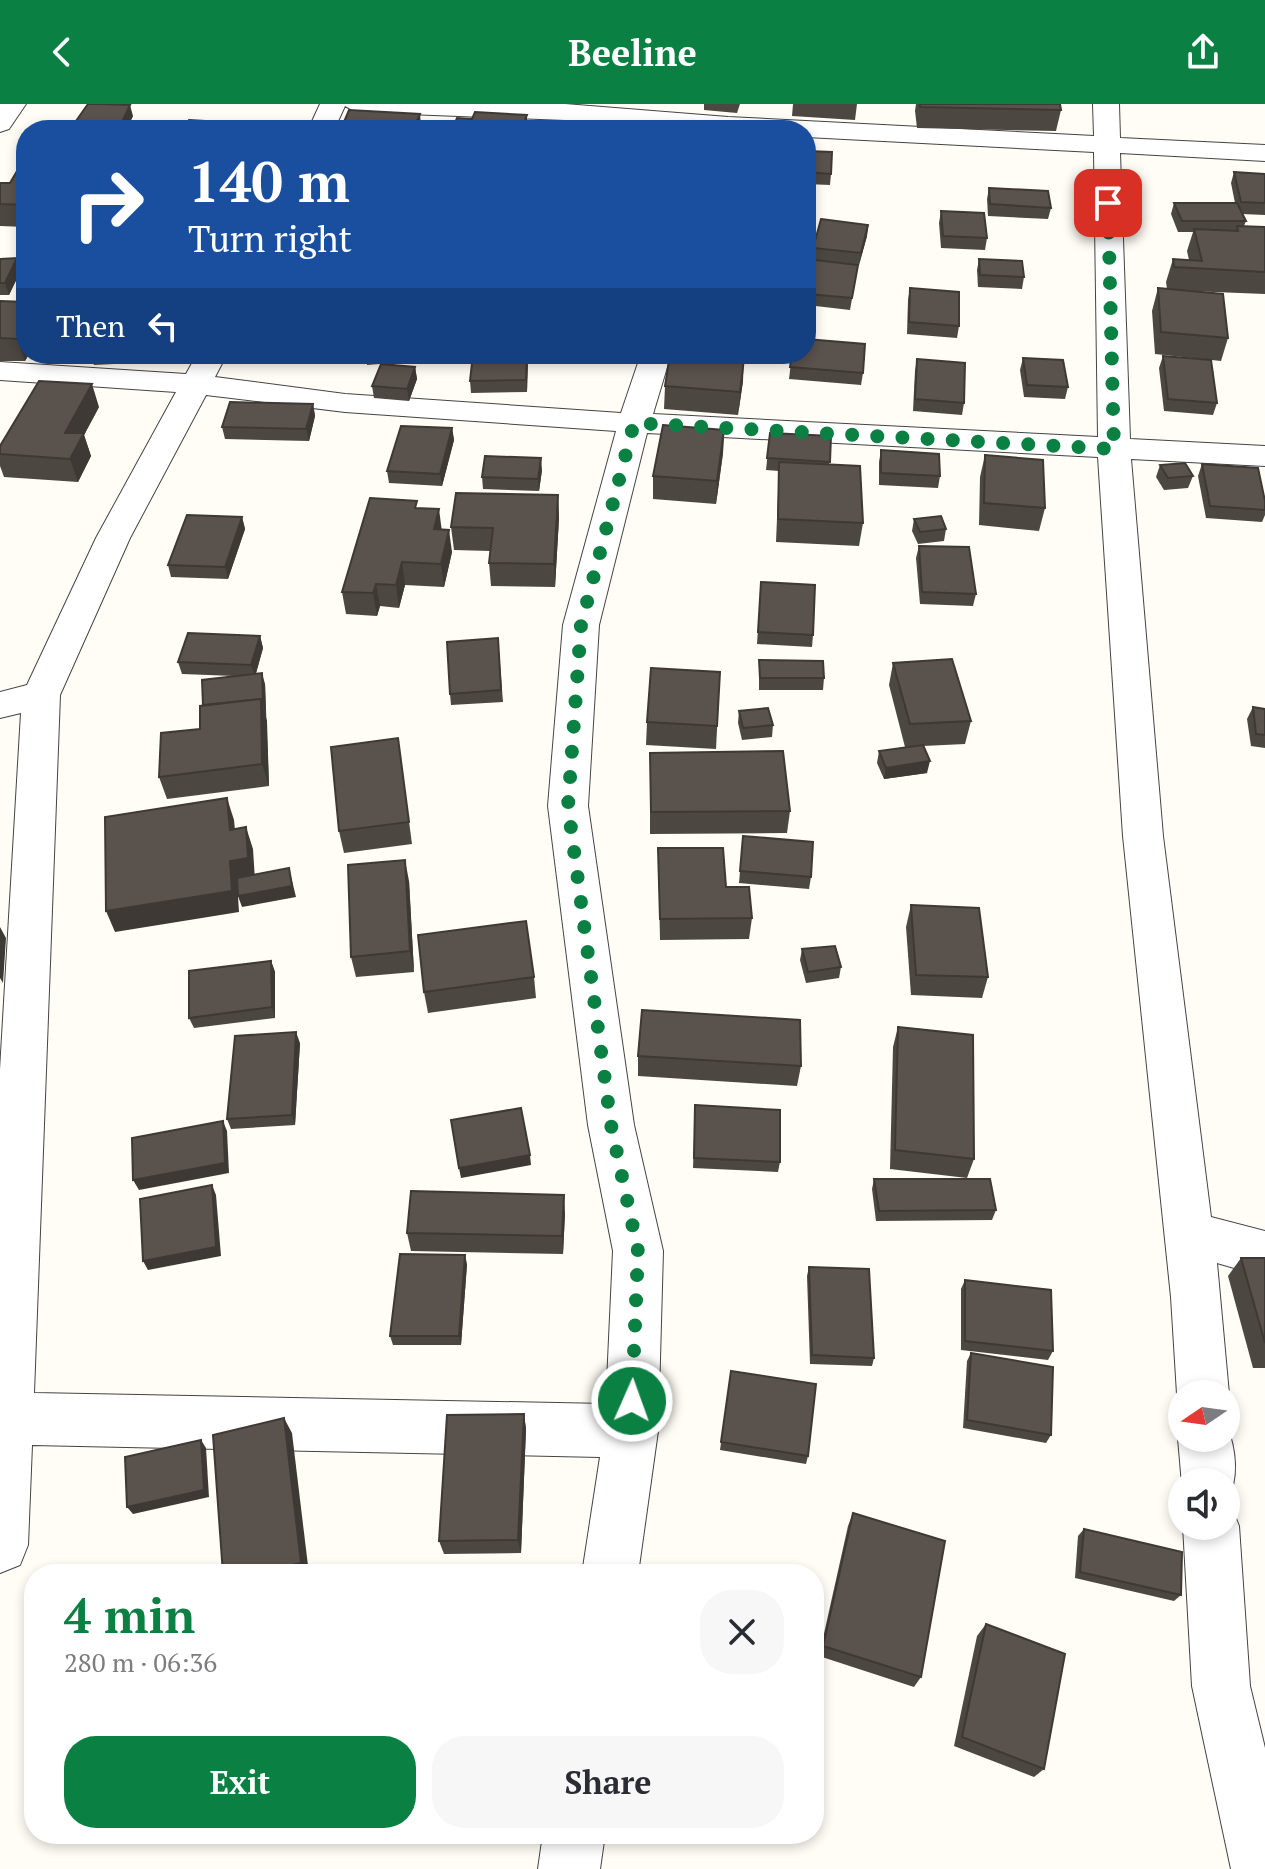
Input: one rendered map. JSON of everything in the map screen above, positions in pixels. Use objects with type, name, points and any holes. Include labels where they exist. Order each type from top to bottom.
[{"type":"street","points":[[0,124],[13,104]]},
{"type":"street","points":[[356,104],[568,108],[668,120]]},
{"type":"street","points":[[1106,104],[1114,449],[1143,836],[1189,1233],[1202,1380]]},
{"type":"street","points":[[816,131],[1265,153]]},
{"type":"street","points":[[611,1564],[631,1431],[638,1251],[611,1125],[568,806],[581,625],[634,423],[653,364]]},
{"type":"street","points":[[0,371],[204,369],[345,403],[634,423],[1265,456]]},
{"type":"street","points":[[0,1545],[41,695],[113,538],[204,369]]},
{"type":"street","points":[[0,705],[41,695]]},
{"type":"street","points":[[1189,1233],[1265,1254]]},
{"type":"street","points":[[6,1418],[631,1431]]},
{"type":"street","points":[[1212,1540],[1221,1686],[1262,1869]]},
{"type":"street","points":[[569,1869],[573,1844]]},
{"type":"building","points":[[88,104],[130,105],[123,120],[77,120]]},
{"type":"building","points":[[920,104],[1060,104],[1061,110],[920,107]]},
{"type":"building","points":[[349,110],[420,114],[417,120],[345,120]]},
{"type":"building","points":[[475,112],[527,115],[525,120],[456,120],[472,119]]},
{"type":"building","points":[[816,151],[832,152],[831,174],[816,173]]},
{"type":"building","points":[[1234,172],[1265,174],[1265,203],[1241,202]]},
{"type":"building","points":[[16,173],[16,205],[0,204],[0,183],[10,183]]},
{"type":"building","points":[[989,188],[1048,191],[1051,208],[990,204]]},
{"type":"building","points":[[1174,203],[1237,203],[1246,221],[1182,221]]},
{"type":"building","points":[[941,211],[984,213],[987,238],[943,236]]},
{"type":"building","points":[[821,219],[868,225],[861,253],[816,248]]},
{"type":"building","points":[[1237,226],[1265,227],[1265,272],[1174,267],[1173,259],[1202,261],[1194,229],[1238,231]]},
{"type":"building","points":[[16,258],[5,283],[0,283],[0,259]]},
{"type":"building","points":[[979,259],[1022,261],[1024,277],[980,275]]},
{"type":"building","points":[[816,260],[858,265],[852,298],[816,295]]},
{"type":"building","points":[[910,288],[959,292],[959,326],[909,322]]},
{"type":"building","points":[[1158,288],[1223,294],[1228,338],[1161,332]]},
{"type":"building","points":[[0,301],[16,302],[16,339],[0,338]]},
{"type":"building","points":[[816,340],[865,344],[863,373],[790,367],[790,364],[816,364]]},
{"type":"building","points":[[1163,356],[1211,360],[1217,403],[1168,399]]},
{"type":"building","points":[[1023,358],[1063,360],[1068,387],[1027,385]]},
{"type":"building","points":[[917,359],[965,363],[964,403],[915,399]]},
{"type":"building","points":[[381,364],[415,367],[407,389],[372,386]]},
{"type":"building","points":[[472,364],[527,364],[526,380],[470,381]]},
{"type":"building","points":[[668,364],[743,364],[740,392],[665,386]]},
{"type":"building","points":[[39,381],[92,384],[65,433],[84,433],[70,459],[0,454],[0,446]]},
{"type":"building","points":[[230,402],[313,404],[306,429],[222,427]]},
{"type":"building","points":[[663,425],[724,430],[717,481],[653,476]]},
{"type":"building","points":[[401,426],[452,428],[440,474],[387,471]]},
{"type":"building","points":[[770,433],[831,436],[830,462],[767,458]]},
{"type":"building","points":[[881,450],[939,454],[940,476],[881,473]]},
{"type":"building","points":[[985,455],[1043,460],[1045,508],[984,503]]},
{"type":"building","points":[[485,456],[541,458],[538,479],[482,477]]},
{"type":"building","points":[[779,462],[860,466],[863,523],[778,519]]},
{"type":"building","points":[[1185,463],[1193,476],[1168,478],[1160,465]]},
{"type":"building","points":[[1202,464],[1258,468],[1265,510],[1210,506]]},
{"type":"building","points":[[456,493],[558,495],[554,564],[489,563],[493,528],[451,527]]},
{"type":"building","points":[[370,498],[417,501],[415,508],[439,509],[434,529],[449,530],[441,564],[402,562],[396,585],[376,584],[373,593],[342,592]]},
{"type":"building","points":[[187,515],[242,517],[225,567],[168,565]]},
{"type":"building","points":[[941,516],[946,529],[920,532],[914,519]]},
{"type":"building","points":[[919,546],[969,547],[976,594],[922,592]]},
{"type":"building","points":[[761,582],[815,585],[813,635],[758,632]]},
{"type":"building","points":[[188,633],[260,636],[251,665],[178,662]]},
{"type":"building","points":[[498,638],[501,690],[450,694],[447,642]]},
{"type":"building","points":[[952,659],[971,721],[910,724],[893,663]]},
{"type":"building","points":[[759,660],[823,661],[824,678],[760,678]]},
{"type":"building","points":[[651,668],[720,672],[717,726],[647,722]]},
{"type":"building","points":[[262,673],[263,704],[261,699],[203,705],[202,680]]},
{"type":"building","points":[[261,699],[262,764],[159,777],[161,733],[200,729],[200,706]]},
{"type":"building","points":[[1253,707],[1265,709],[1265,735],[1256,734]]},
{"type":"building","points":[[768,708],[773,725],[743,728],[739,711]]},
{"type":"building","points":[[398,738],[409,822],[339,831],[331,747]]},
{"type":"building","points":[[923,745],[930,761],[886,768],[879,751]]},
{"type":"building","points":[[783,751],[790,811],[651,812],[650,753]]},
{"type":"building","points":[[227,798],[230,830],[246,827],[248,858],[230,861],[232,891],[106,911],[105,817]]},
{"type":"building","points":[[743,836],[813,842],[811,877],[740,871]]},
{"type":"building","points":[[658,848],[723,848],[726,887],[749,887],[752,918],[660,919]]},
{"type":"building","points":[[405,860],[410,951],[351,957],[348,865]]},
{"type":"building","points":[[289,868],[292,886],[238,896],[237,878]]},
{"type":"building","points":[[911,905],[979,908],[988,977],[916,975]]},
{"type":"building","points":[[526,921],[534,977],[424,992],[418,935]]},
{"type":"building","points":[[835,946],[841,967],[808,972],[802,949]]},
{"type":"building","points":[[271,961],[272,1007],[189,1018],[189,971]]},
{"type":"building","points":[[642,1010],[800,1020],[801,1066],[638,1056]]},
{"type":"building","points":[[898,1027],[973,1035],[974,1159],[895,1150]]},
{"type":"building","points":[[296,1032],[292,1115],[227,1119],[235,1036]]},
{"type":"building","points":[[695,1105],[780,1110],[780,1162],[694,1158]]},
{"type":"building","points":[[521,1108],[530,1155],[459,1168],[451,1120]]},
{"type":"building","points":[[223,1121],[225,1163],[133,1180],[132,1138]]},
{"type":"building","points":[[874,1179],[990,1179],[996,1210],[879,1211]]},
{"type":"building","points":[[212,1185],[216,1247],[143,1261],[140,1199]]},
{"type":"building","points":[[411,1191],[564,1195],[562,1236],[407,1233]]},
{"type":"building","points":[[400,1254],[465,1255],[459,1336],[390,1336]]},
{"type":"building","points":[[1241,1258],[1265,1258],[1265,1343]]},
{"type":"building","points":[[809,1267],[869,1269],[874,1358],[812,1355]]},
{"type":"building","points":[[965,1280],[1051,1290],[1053,1351],[965,1341]]},
{"type":"building","points":[[971,1353],[1053,1367],[1051,1435],[967,1420]]},
{"type":"building","points":[[731,1371],[816,1384],[808,1456],[721,1442]]},
{"type":"building","points":[[524,1414],[518,1540],[439,1541],[447,1415]]},
{"type":"building","points":[[284,1418],[301,1563],[222,1564],[213,1435]]},
{"type":"building","points":[[201,1440],[204,1490],[127,1507],[125,1457]]},
{"type":"building","points":[[853,1513],[945,1541],[921,1677],[824,1646]]},
{"type":"building","points":[[1084,1529],[1182,1552],[1181,1595],[1080,1572]]},
{"type":"building","points":[[986,1624],[1065,1654],[1044,1769],[962,1737]]},
{"type":"route","points":[[632,1401],[638,1251],[611,1125],[568,806],[581,625],[634,423],[1114,449],[1108,203]]}]
